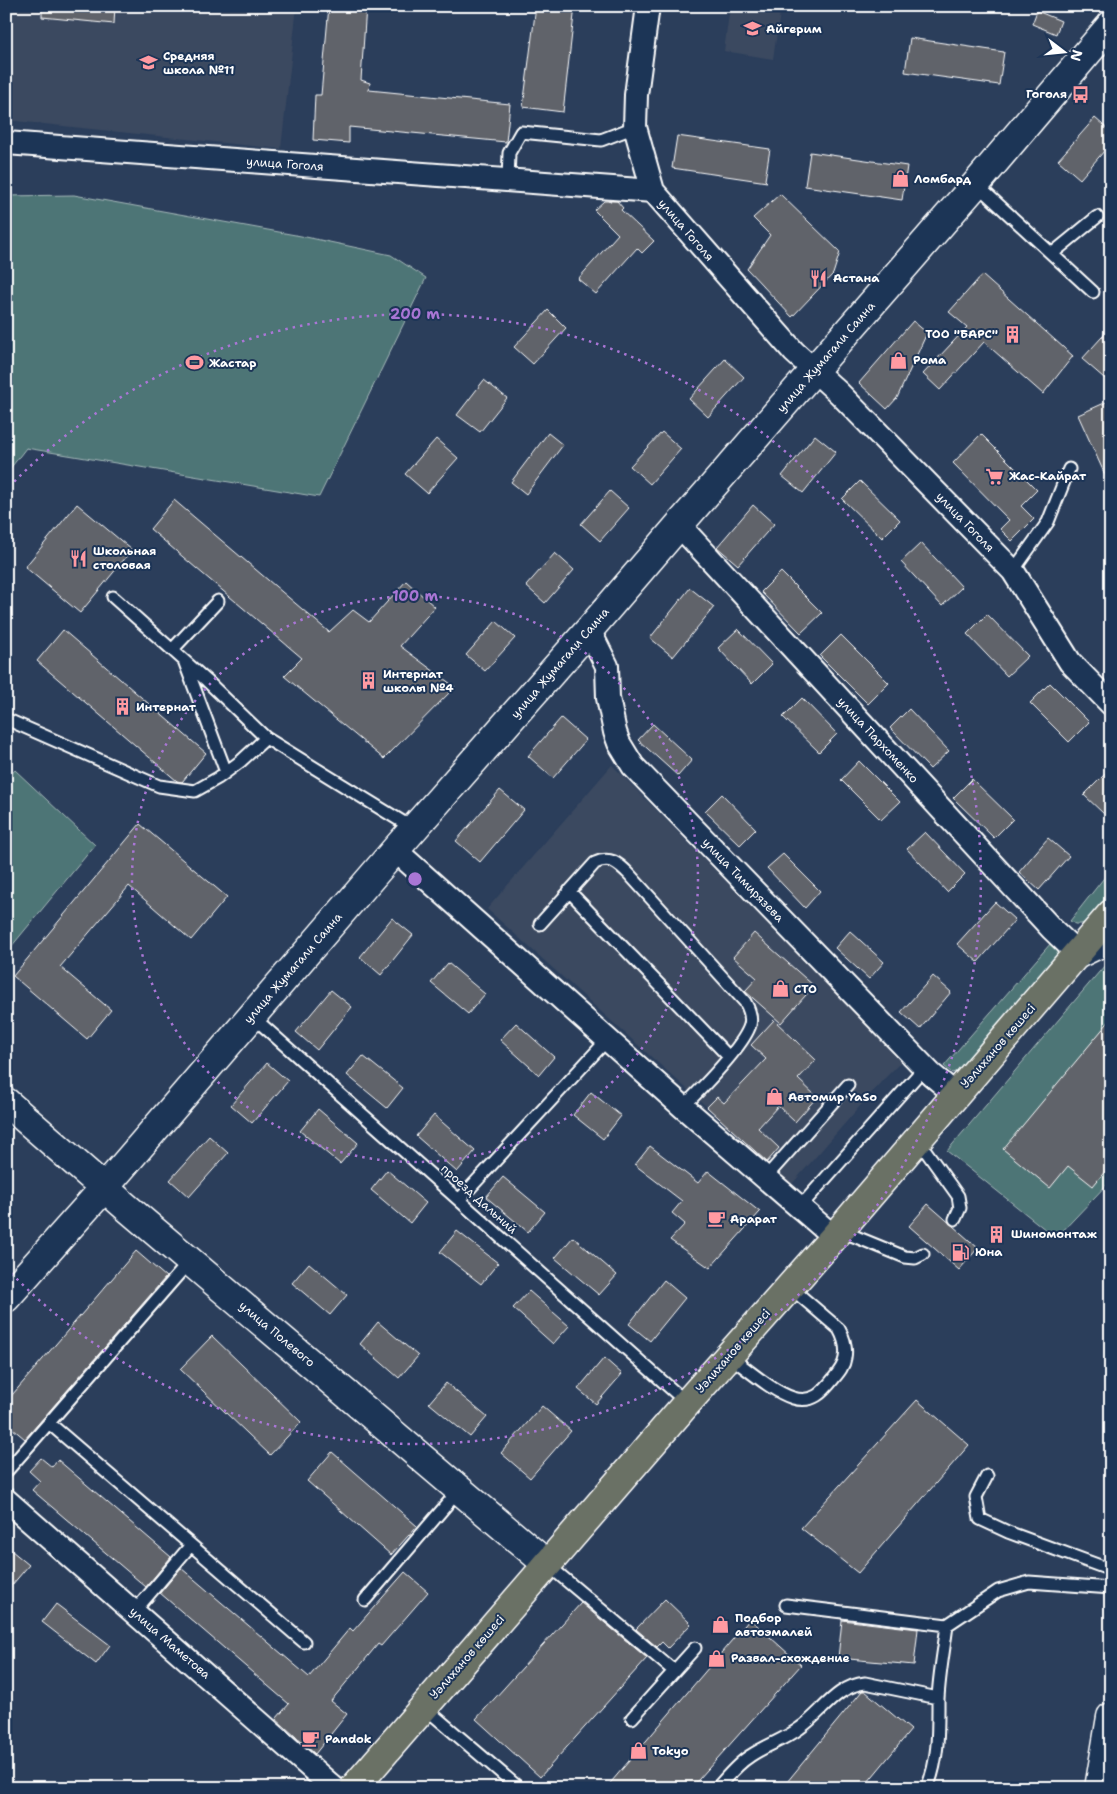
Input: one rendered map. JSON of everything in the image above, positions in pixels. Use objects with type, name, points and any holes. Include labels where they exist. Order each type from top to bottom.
[{"type":"highway","name":"Уәлиханов көшесі","points":[[354,1788],[687,1403],[918,1140],[1111,914]]},
{"type":"street","points":[[648,6],[636,95],[635,127],[653,191]]},
{"type":"street","name":"улица Жумагали Саина","points":[[6,1298],[105,1187],[395,850],[815,370],[1111,25]]},
{"type":"street","name":"улица Гоголя","points":[[6,143],[653,191],[794,352],[815,370],[1013,572],[1070,662],[1111,704]]},
{"type":"street","name":"улица Пархоменко","points":[[679,525],[1052,929],[1078,954]]},
{"type":"street","name":"улица Тимирязева","points":[[589,630],[607,666],[608,698],[615,732],[633,766],[924,1068],[956,1095]]},
{"type":"street","points":[[395,850],[683,1108],[800,1207],[836,1234]]},
{"type":"street","points":[[1078,954],[1111,938]]},
{"type":"street","name":"улица Полевого","points":[[6,1102],[548,1565]]},
{"type":"street","name":"улица Маметова","points":[[6,1500],[334,1788]]},
{"type":"street","points":[[1099,1788],[1111,1717]]},
{"type":"lane","points":[[508,180],[509,152],[521,132],[601,140],[635,127]]},
{"type":"lane","points":[[976,184],[1093,292]]},
{"type":"lane","points":[[1053,254],[1097,217]]},
{"type":"lane","points":[[1013,572],[1048,522],[1069,469]]},
{"type":"lane","points":[[113,597],[266,738],[414,829]]},
{"type":"lane","points":[[172,650],[218,601]]},
{"type":"lane","points":[[184,661],[226,772]]},
{"type":"lane","points":[[6,719],[160,786],[195,791],[241,761],[266,738]]},
{"type":"lane","points":[[540,924],[594,863],[607,859],[618,863],[745,1002],[751,1016],[747,1032],[729,1057],[683,1108]]},
{"type":"lane","points":[[569,891],[729,1057]]},
{"type":"lane","name":"проезд Дальний","points":[[252,1016],[687,1403]]},
{"type":"lane","points":[[459,1200],[607,1040]]},
{"type":"lane","points":[[800,1207],[924,1068]]},
{"type":"lane","points":[[766,1177],[848,1085]]},
{"type":"lane","points":[[918,1140],[958,1196],[960,1208],[955,1219]]},
{"type":"lane","points":[[836,1234],[905,1257],[915,1258],[923,1254]]},
{"type":"lane","points":[[6,1472],[190,1261]]},
{"type":"lane","points":[[729,1356],[783,1394],[794,1399],[806,1399],[822,1393],[842,1367],[846,1357],[844,1337],[839,1329],[790,1287]]},
{"type":"lane","points":[[49,1423],[304,1642]]},
{"type":"lane","points":[[987,1476],[976,1497],[980,1519],[1008,1532],[1111,1570]]},
{"type":"lane","points":[[366,1600],[460,1489]]},
{"type":"lane","points":[[134,1612],[191,1545]]},
{"type":"lane","points":[[548,1565],[674,1671]]},
{"type":"lane","points":[[786,1605],[947,1625],[998,1590],[1028,1582],[1111,1588]]},
{"type":"lane","points":[[927,1788],[934,1768],[939,1739],[938,1698],[947,1625]]},
{"type":"lane","points":[[632,1718],[695,1648]]},
{"type":"lane","points":[[717,1788],[742,1762],[761,1749],[784,1739],[803,1726],[846,1688],[855,1684],[865,1683],[938,1698]]},
{"type":"lane","points":[[424,1707],[519,1788]]},
{"type":"shaded area","name":"Средняя школа №11","points":[[6,6],[297,6],[281,149],[6,120]]},
{"type":"shaded area","name":"Айгерим","points":[[730,6],[781,6],[773,59],[724,51]]},
{"type":"shaded area","points":[[612,765],[902,1061],[881,1082],[792,1184],[765,1163],[707,1107],[487,909]]},
{"type":"green space","name":"Жастар","points":[[74,195],[301,236],[391,255],[426,278],[319,497],[26,448],[6,474],[6,196]]},
{"type":"green space","points":[[15,770],[95,845],[6,953],[6,780]]},
{"type":"green space","points":[[1111,869],[1111,892],[1089,921],[1075,924],[1070,921]]},
{"type":"green space","points":[[1051,943],[1061,951],[958,1071],[952,1073],[944,1066]]},
{"type":"green space","points":[[1111,958],[1111,1180],[1056,1238],[947,1151]]},
{"type":"building","points":[[42,6],[115,6],[114,24],[42,17]]},
{"type":"building","points":[[329,6],[366,6],[361,80],[370,83],[369,90],[510,104],[506,142],[349,127],[349,143],[313,140],[315,95],[321,95]]},
{"type":"building","points":[[536,6],[575,6],[563,112],[523,107]]},
{"type":"building","points":[[1037,11],[1061,21],[1056,34],[1032,24]]},
{"type":"building","points":[[910,38],[1004,52],[999,85],[905,72]]},
{"type":"building","points":[[1095,118],[1111,132],[1111,143],[1080,179],[1058,160]]},
{"type":"building","points":[[677,136],[770,149],[765,180],[767,182],[672,168]]},
{"type":"building","points":[[810,152],[907,166],[902,200],[805,186]]},
{"type":"building","points":[[780,194],[840,252],[833,274],[792,317],[747,269],[770,235],[753,218]]},
{"type":"building","points":[[604,201],[617,201],[623,208],[621,210],[654,241],[642,253],[637,248],[596,294],[578,279],[618,234],[594,210]]},
{"type":"building","name":"ТОО \"БАРС\"","points":[[982,275],[1073,356],[1043,394],[984,342],[940,390],[923,374],[967,327],[949,312]]},
{"type":"building","points":[[548,310],[566,328],[533,364],[514,347]]},
{"type":"building","name":"Рома","points":[[913,321],[927,333],[897,398],[887,409],[859,383]]},
{"type":"building","points":[[1111,327],[1111,384],[1082,359]]},
{"type":"building","points":[[725,359],[744,377],[708,417],[689,399]]},
{"type":"building","points":[[484,380],[507,398],[480,432],[457,415]]},
{"type":"building","points":[[1111,400],[1111,488],[1078,415]]},
{"type":"building","points":[[662,432],[681,449],[650,484],[630,466]]},
{"type":"building","points":[[548,433],[563,445],[526,494],[511,482]]},
{"type":"building","name":"Жас-Кайрат","points":[[981,434],[1037,490],[1021,506],[1034,519],[1012,541],[1000,529],[1009,520],[953,463]]},
{"type":"building","points":[[815,435],[836,452],[803,493],[782,476]]},
{"type":"building","points":[[436,439],[458,458],[427,493],[405,474]]},
{"type":"building","points":[[860,481],[900,520],[882,538],[842,499]]},
{"type":"building","points":[[610,491],[629,508],[600,541],[581,524]]},
{"type":"building","points":[[174,500],[329,632],[353,610],[369,622],[406,581],[435,607],[400,646],[455,687],[384,759],[284,676],[302,658],[150,529]]},
{"type":"building","name":"Школьная столовая","points":[[77,504],[132,550],[80,613],[25,567]]},
{"type":"building","points":[[753,505],[774,524],[738,565],[717,547]]},
{"type":"building","points":[[921,543],[962,587],[942,606],[901,562]]},
{"type":"building","points":[[555,553],[574,570],[545,603],[526,586]]},
{"type":"building","points":[[781,572],[822,613],[801,633],[761,592]]},
{"type":"building","points":[[690,588],[714,607],[673,657],[650,638]]},
{"type":"building","points":[[987,614],[1028,656],[1007,676],[967,634]]},
{"type":"building","points":[[496,621],[515,638],[485,671],[466,655]]},
{"type":"building","points":[[738,629],[772,664],[752,684],[718,648]]},
{"type":"building","name":"Интернат","points":[[63,630],[206,753],[182,782],[177,781],[37,661]]},
{"type":"building","points":[[841,635],[889,683],[868,704],[820,656]]},
{"type":"building","points":[[1050,683],[1089,722],[1069,742],[1030,703]]},
{"type":"building","points":[[802,698],[837,734],[819,752],[783,717]]},
{"type":"building","points":[[909,709],[949,751],[930,769],[890,728]]},
{"type":"building","points":[[561,718],[586,740],[553,778],[528,756]]},
{"type":"building","points":[[653,724],[692,760],[678,776],[638,740]]},
{"type":"building","points":[[859,761],[900,802],[881,820],[841,780]]},
{"type":"building","points":[[1111,768],[1111,807],[1104,814],[1084,795]]},
{"type":"building","points":[[972,779],[1013,819],[994,838],[953,798]]},
{"type":"building","points":[[500,790],[524,810],[480,862],[456,841]]},
{"type":"building","points":[[722,794],[756,829],[740,845],[705,811]]},
{"type":"building","points":[[140,824],[227,897],[191,940],[129,886],[60,967],[111,1010],[87,1039],[13,976]]},
{"type":"building","points":[[925,832],[965,874],[947,892],[907,849]]},
{"type":"building","points":[[1048,838],[1069,856],[1039,890],[1019,872]]},
{"type":"building","points":[[783,854],[820,891],[805,908],[767,868]]},
{"type":"building","points":[[995,902],[1015,920],[978,962],[957,944]]},
{"type":"building","points":[[392,918],[413,935],[381,975],[360,957]]},
{"type":"building","points":[[850,931],[884,962],[869,979],[835,948]]},
{"type":"building","name":"СТО","points":[[754,933],[814,986],[781,1023],[745,991],[757,978],[733,957]]},
{"type":"building","points":[[448,963],[485,994],[468,1014],[431,983]]},
{"type":"building","points":[[933,976],[951,992],[920,1029],[901,1012]]},
{"type":"building","points":[[331,990],[352,1007],[317,1050],[296,1032]]},
{"type":"building","points":[[1111,1019],[1111,1164],[1093,1186],[1068,1166],[1050,1188],[1003,1149]]},
{"type":"building","name":"Автомир YaSo","points":[[774,1020],[816,1060],[798,1079],[817,1097],[795,1122],[778,1106],[758,1128],[779,1148],[767,1162],[707,1107],[717,1097],[724,1103],[766,1059],[751,1045]]},
{"type":"building","points":[[516,1023],[554,1057],[539,1075],[500,1040]]},
{"type":"building","points":[[363,1056],[403,1088],[387,1108],[347,1075]]},
{"type":"building","points":[[267,1063],[288,1081],[252,1123],[231,1105]]},
{"type":"building","points":[[591,1092],[621,1116],[603,1139],[573,1115]]},
{"type":"building","points":[[318,1109],[358,1143],[340,1164],[300,1131]]},
{"type":"building","points":[[434,1115],[475,1151],[457,1172],[416,1136]]},
{"type":"building","points":[[209,1136],[228,1153],[189,1197],[170,1180]]},
{"type":"building","name":"Арарат","points":[[650,1146],[698,1183],[708,1171],[760,1212],[710,1268],[670,1240],[685,1224],[672,1213],[682,1201],[635,1165]]},
{"type":"building","points":[[387,1170],[426,1203],[410,1223],[371,1190]]},
{"type":"building","points":[[503,1177],[545,1212],[528,1232],[486,1197]]},
{"type":"building","points":[[928,1204],[978,1248],[959,1270],[909,1226]]},
{"type":"building","points":[[457,1231],[498,1263],[481,1284],[440,1252]]},
{"type":"building","points":[[573,1237],[617,1275],[599,1295],[555,1258]]},
{"type":"building","points":[[136,1251],[166,1277],[25,1439],[6,1423],[6,1402]]},
{"type":"building","points":[[309,1263],[347,1295],[330,1315],[292,1283]]},
{"type":"building","points":[[664,1280],[685,1298],[650,1341],[629,1324]]},
{"type":"building","points":[[529,1291],[569,1326],[553,1344],[513,1308]]},
{"type":"building","points":[[378,1322],[418,1356],[399,1378],[360,1344]]},
{"type":"building","points":[[212,1336],[301,1422],[270,1455],[180,1369]]},
{"type":"building","points":[[604,1358],[622,1374],[596,1404],[578,1389]]},
{"type":"building","points":[[446,1383],[487,1417],[470,1437],[429,1403]]},
{"type":"building","points":[[917,1400],[969,1445],[858,1573],[801,1528]]},
{"type":"building","points":[[542,1406],[571,1431],[530,1478],[501,1453]]},
{"type":"building","points":[[332,1452],[417,1526],[391,1555],[307,1481]]},
{"type":"building","points":[[41,1458],[52,1467],[58,1460],[171,1557],[146,1587],[32,1490],[40,1481],[29,1471]]},
{"type":"building","points":[[6,1546],[29,1565],[6,1592]]},
{"type":"building","points":[[181,1568],[309,1677],[350,1628],[353,1631],[405,1572],[428,1592],[381,1646],[378,1644],[331,1701],[347,1714],[315,1754],[276,1719],[289,1704],[160,1593]]},
{"type":"building","points":[[665,1599],[691,1624],[668,1648],[662,1642],[657,1647],[636,1629]]},
{"type":"building","points":[[581,1603],[647,1658],[540,1777],[476,1719]]},
{"type":"building","points":[[56,1604],[110,1645],[96,1664],[42,1622]]},
{"type":"building","points":[[750,1619],[801,1665],[691,1788],[606,1788]]},
{"type":"building","points":[[842,1620],[918,1629],[914,1665],[838,1658]]},
{"type":"building","points":[[862,1691],[865,1691],[911,1730],[863,1788],[782,1788]]},
{"type":"place","name":"Айгерим","points":[[752,29]]},
{"type":"place","name":"Средняя школа №11","points":[[149,63]]},
{"type":"place","name":"Гоголя","points":[[1081,94]]},
{"type":"place","name":"Ломбард","points":[[900,179]]},
{"type":"place","name":"Астана","points":[[819,278]]},
{"type":"place","name":"ТОО \"БАРС\"","points":[[1012,334]]},
{"type":"place","name":"Рома","points":[[899,360]]},
{"type":"place","name":"Жастар","points":[[195,363]]},
{"type":"place","name":"Жас-Кайрат","points":[[995,476]]},
{"type":"place","name":"Школьная столовая","points":[[79,558]]},
{"type":"place","name":"Интернат школы №4","points":[[369,681]]},
{"type":"place","name":"Интернат","points":[[122,707]]},
{"type":"place","name":"СТО","points":[[780,989]]},
{"type":"place","name":"Автомир YaSo","points":[[774,1097]]},
{"type":"place","name":"Арарат","points":[[716,1219]]},
{"type":"place","name":"Шиномонтаж","points":[[997,1234]]},
{"type":"place","name":"Юна","points":[[961,1252]]},
{"type":"place","name":"Подбор автоэмалей","points":[[721,1625]]},
{"type":"place","name":"Развал-схождение","points":[[717,1658]]},
{"type":"place","name":"Pandok","points":[[311,1739]]},
{"type":"place","name":"Tokyo","points":[[638,1751]]}]
